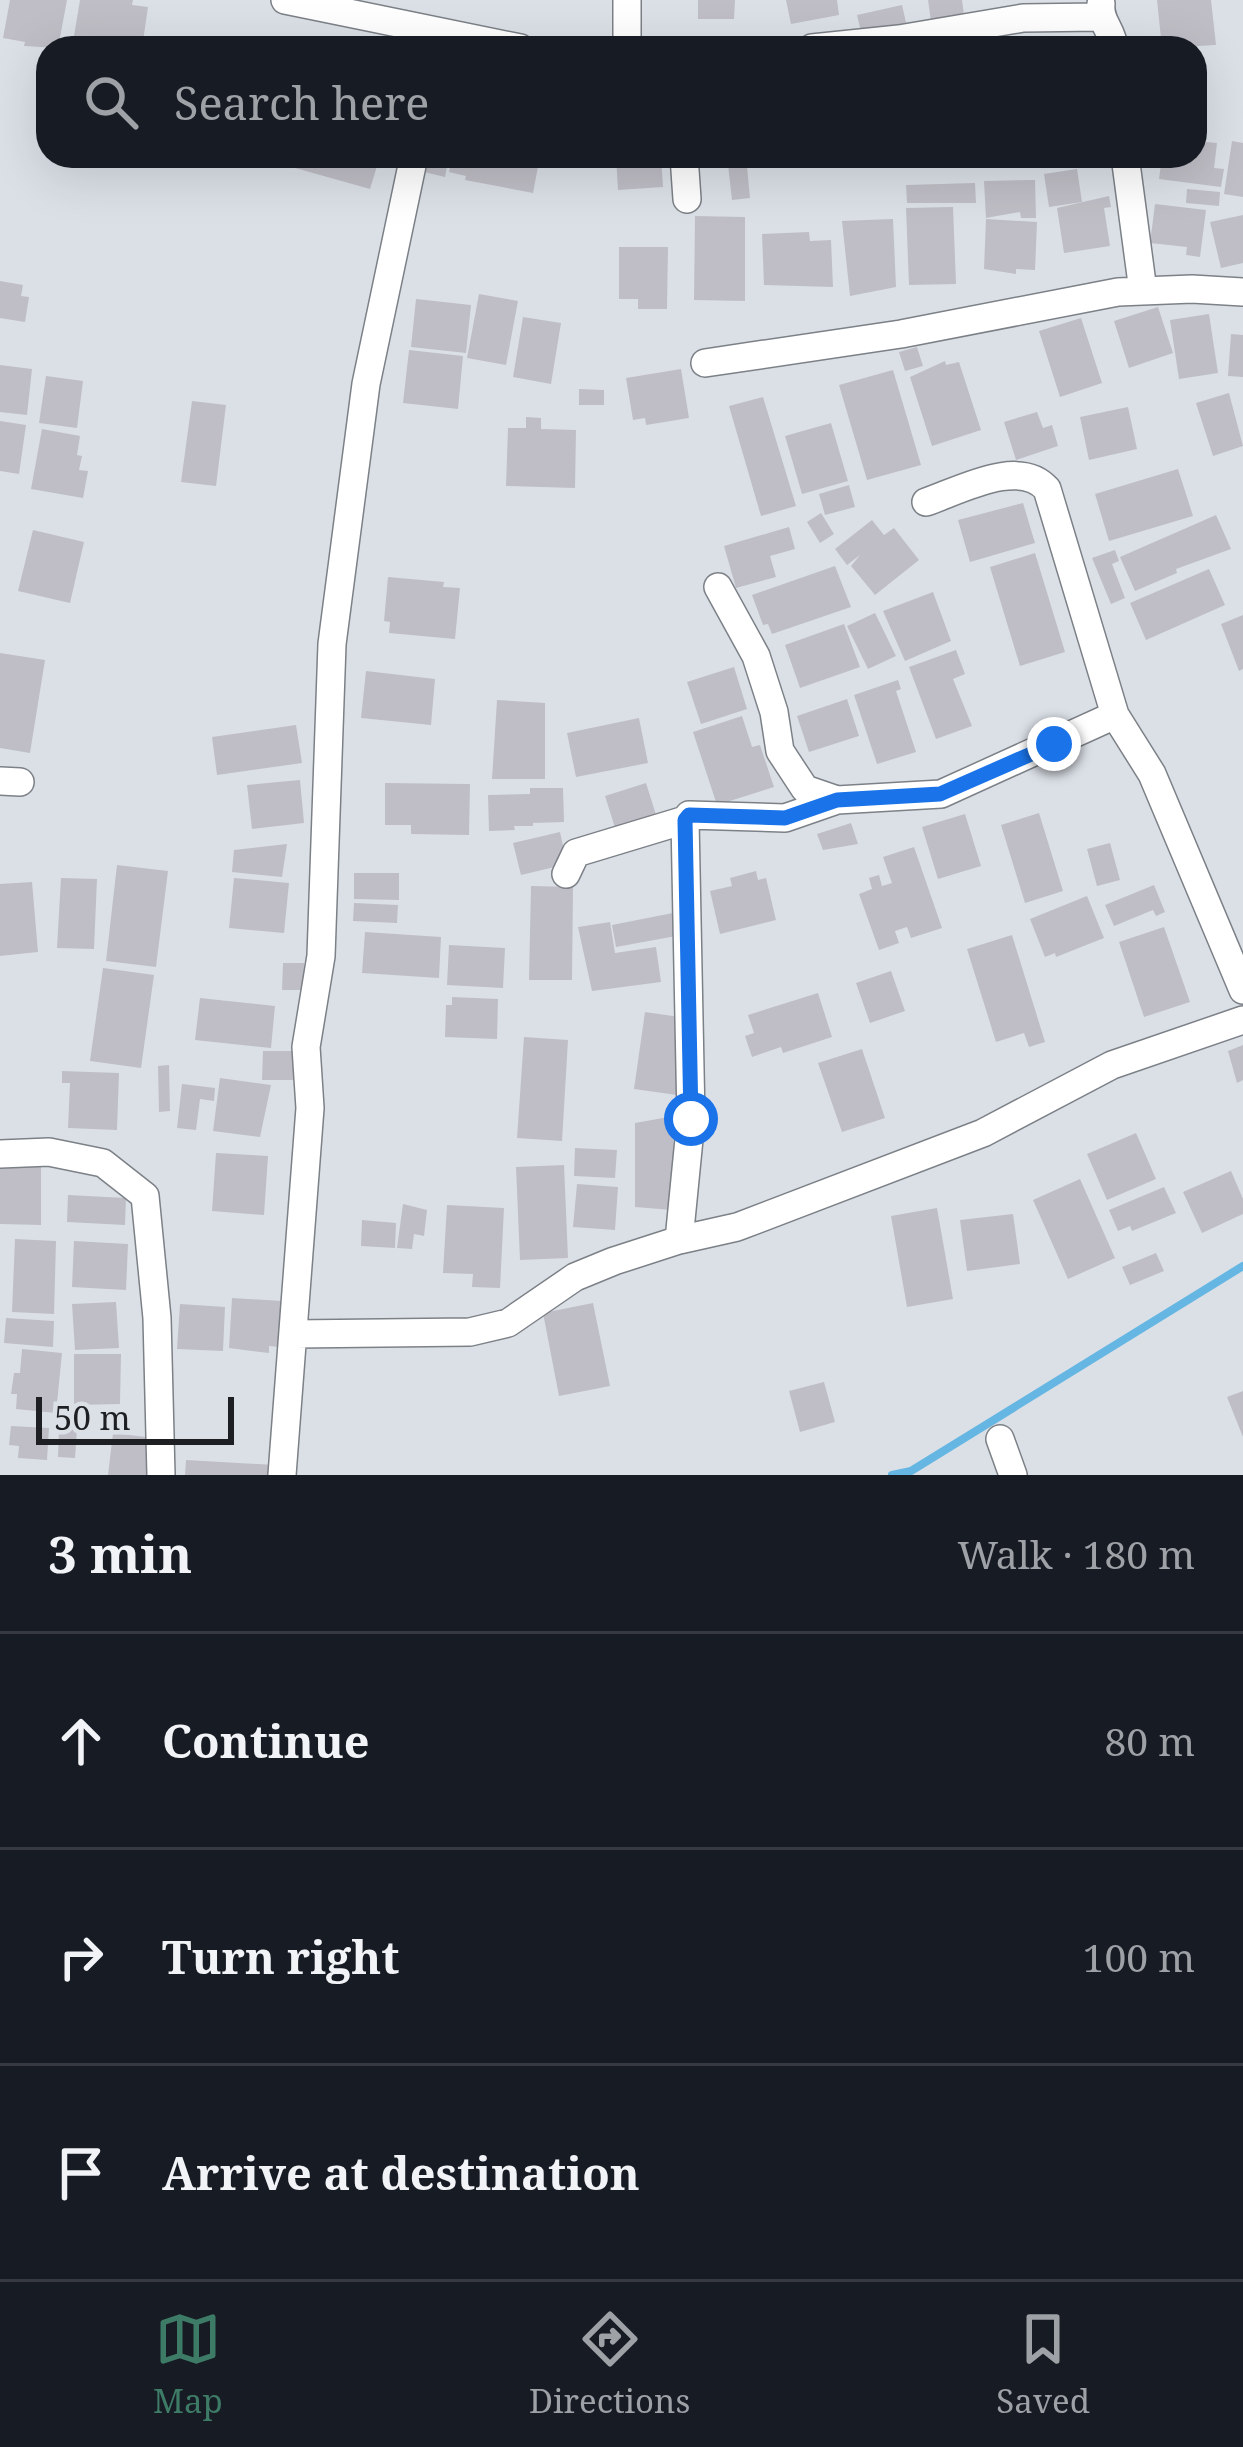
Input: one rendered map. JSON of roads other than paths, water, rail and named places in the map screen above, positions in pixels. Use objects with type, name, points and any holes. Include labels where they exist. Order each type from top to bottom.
[{"type":"street","points":[[285,0],[426,36]]},
{"type":"street","points":[[627,0],[627,36]]},
{"type":"street","points":[[917,36],[1100,9]]},
{"type":"street","points":[[283,1475],[310,1108],[306,1047],[321,956],[332,644],[366,384],[411,168]]},
{"type":"street","points":[[685,168],[687,199]]},
{"type":"street","points":[[1127,168],[1143,290]]},
{"type":"street","points":[[705,362],[901,334],[1118,292],[1243,292]]},
{"type":"street","points":[[926,502],[1012,474],[1038,479],[1055,509],[1115,715],[1152,774],[1243,990]]},
{"type":"street","points":[[718,587],[756,656],[774,712],[779,751],[805,789],[837,800]]},
{"type":"street","points":[[566,874],[576,853],[689,815],[785,818],[837,800],[940,794],[1115,715]]},
{"type":"street","points":[[679,1240],[691,1119],[685,820]]},
{"type":"street","points":[[294,1334],[470,1332],[508,1323],[575,1277],[679,1240],[737,1227],[983,1133],[1112,1065],[1243,1020]]},
{"type":"street","points":[[0,1154],[50,1152],[103,1163],[145,1196],[158,1318],[161,1475]]},
{"type":"street","points":[[1000,1439],[1012,1475]]},
{"type":"waterway","points":[[892,1475],[911,1471],[1243,1266]]}]
